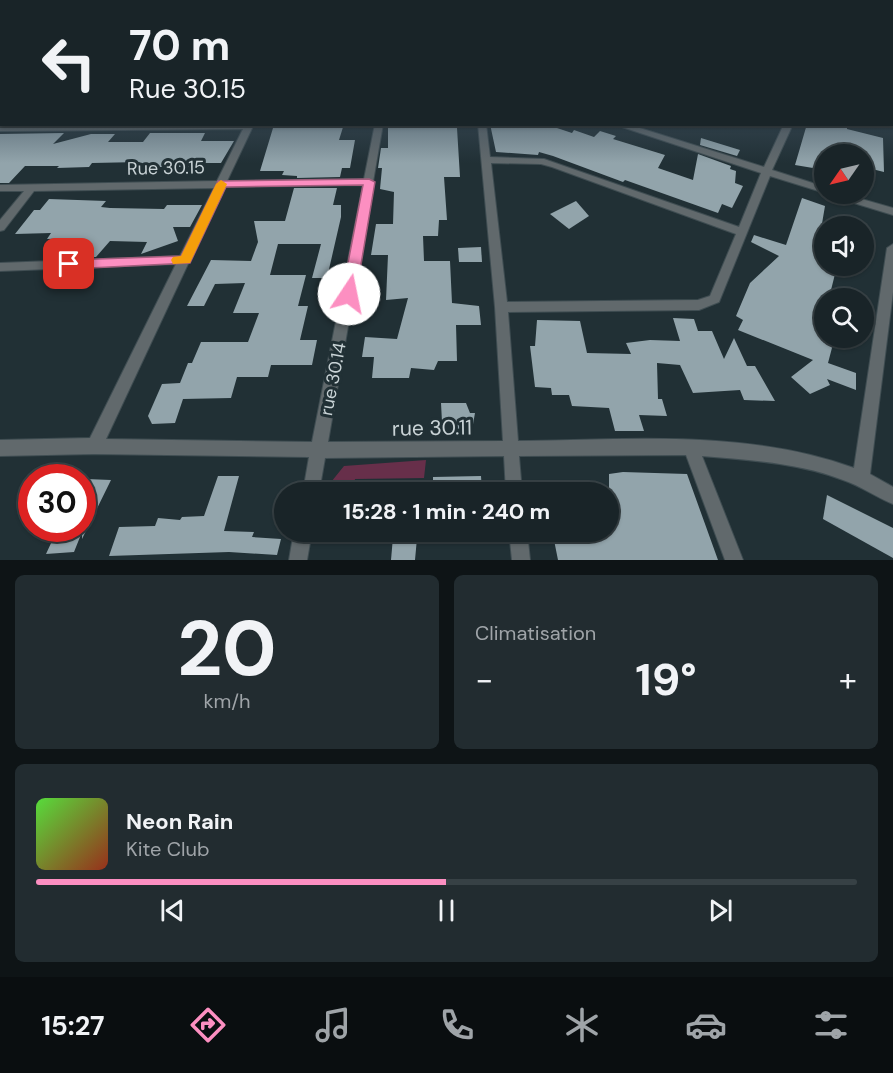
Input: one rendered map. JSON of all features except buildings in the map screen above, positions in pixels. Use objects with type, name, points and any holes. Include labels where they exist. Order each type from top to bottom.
[{"type":"street","points":[[0,128],[48,126]]},
{"type":"street","points":[[94,446],[250,126]]},
{"type":"street","name":"rue 30.14","points":[[313,482],[379,126]]},
{"type":"street","points":[[482,126],[501,307],[513,482]]},
{"type":"street","points":[[623,126],[814,186]]},
{"type":"street","points":[[501,307],[706,305],[715,299],[741,232],[788,126]]},
{"type":"street","points":[[486,160],[541,161],[741,232]]},
{"type":"street","name":"Rue 30.15","points":[[0,188],[369,182]]},
{"type":"street","points":[[0,227],[32,187]]},
{"type":"street","points":[[868,204],[893,212]]},
{"type":"street","points":[[893,248],[861,478],[893,496]]},
{"type":"street","points":[[0,267],[185,260]]},
{"type":"street","name":"rue 30.11","points":[[0,448],[94,446],[320,450],[691,447],[738,451],[818,465],[861,478]]},
{"type":"street","points":[[691,447],[734,560]]},
{"type":"street","points":[[298,560],[301,542]]},
{"type":"street","points":[[519,542],[521,560]]},
{"type":"shaded area","points":[[426,460],[424,478],[355,479],[355,482],[331,482],[344,466]]},
{"type":"slow traffic","points":[[177,260],[185,260],[221,184]]},
{"type":"route","points":[[69,264],[185,260],[222,183],[369,182],[349,294]]}]
